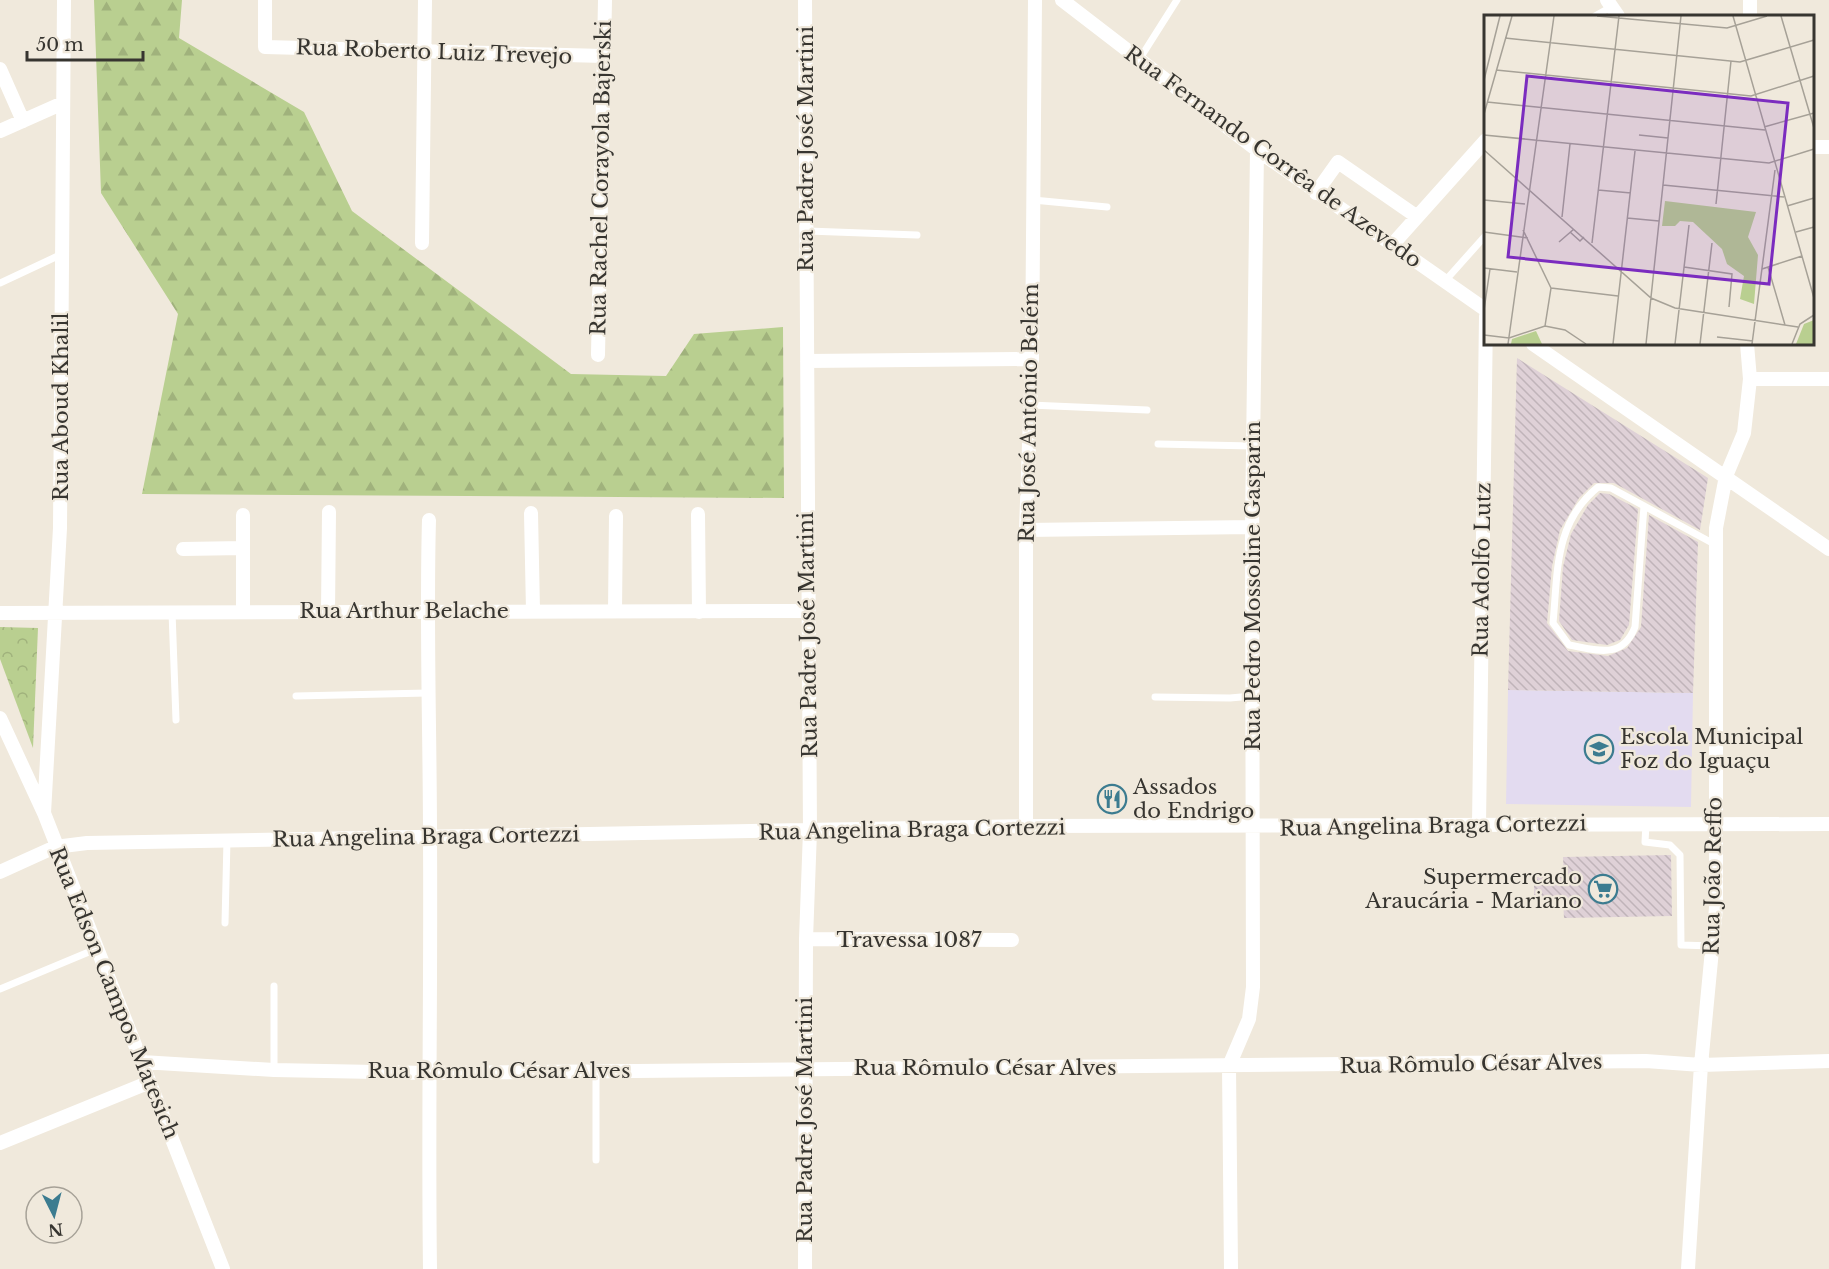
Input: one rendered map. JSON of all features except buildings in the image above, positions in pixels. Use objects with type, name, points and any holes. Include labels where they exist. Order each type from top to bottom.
[{"type":"street","name":"Rua Aboud Khalil","points":[[44,813],[57,613],[64,0]]},
{"type":"street","name":"Rua Roberto Luiz Trevejo","points":[[265,0],[265,47],[604,56]]},
{"type":"street","points":[[422,243],[425,0]]},
{"type":"street","name":"Rua Rachel Corayola Bajerski","points":[[598,355],[605,0]]},
{"type":"street","name":"Rua Padre José Martini","points":[[805,0],[810,831],[804,1069],[805,1269]]},
{"type":"street","name":"Rua José Antônio Belém","points":[[1026,826],[1026,530],[1032,359],[1035,0]]},
{"type":"street","name":"Rua Fernando Corrêa de Azevedo","points":[[1062,0],[1257,150],[1484,309]]},
{"type":"street","points":[[0,69],[23,121]]},
{"type":"street","points":[[0,130],[63,103]]},
{"type":"street","points":[[1392,244],[1484,141]]},
{"type":"street","name":"Rua Pedro Mossoline Gasparin","points":[[1231,1269],[1229,1066],[1249,1019],[1253,987],[1252,527],[1257,150]]},
{"type":"street","points":[[1316,193],[1338,162],[1416,216]]},
{"type":"street","name":"Rua Adolfo Lutz","points":[[1479,825],[1485,345]]},
{"type":"street","points":[[1534,345],[1829,549]]},
{"type":"street","name":"Rua João Reffo","points":[[1688,1269],[1701,1065],[1713,946],[1716,545],[1726,476],[1744,432],[1749,379],[1748,345]]},
{"type":"street","points":[[807,361],[1032,359]]},
{"type":"street","points":[[1749,379],[1829,379]]},
{"type":"street","points":[[328,612],[330,512]]},
{"type":"street","points":[[531,513],[533,611]]},
{"type":"street","points":[[698,514],[699,612]]},
{"type":"street","points":[[243,515],[243,612]]},
{"type":"street","points":[[615,610],[616,516]]},
{"type":"street","points":[[429,520],[427,693],[430,838],[428,1072],[430,1269]]},
{"type":"street","points":[[1026,530],[1252,527]]},
{"type":"street","points":[[183,549],[243,548]]},
{"type":"street","name":"Rua Arthur Belache","points":[[0,613],[807,611]]},
{"type":"street","name":"Rua Edson Campos Matesich","points":[[0,718],[44,813],[55,847],[223,1269]]},
{"type":"street","name":"Rua Angelina Braga Cortezzi","points":[[0,872],[55,847],[87,843],[1026,826],[1253,828],[1829,824]]},
{"type":"street","name":"Travessa 1087","points":[[806,939],[1012,940]]},
{"type":"street","name":"Rua Rômulo César Alves","points":[[142,1062],[274,1070],[428,1072],[1646,1061],[1701,1065],[1829,1061]]},
{"type":"street","points":[[0,1143],[150,1082]]},
{"type":"lane","points":[[1140,60],[1177,0]]},
{"type":"lane","points":[[1597,15],[1612,8]]},
{"type":"lane","points":[[1033,200],[1107,207]]},
{"type":"lane","points":[[808,231],[917,235]]},
{"type":"lane","points":[[1444,283],[1484,236]]},
{"type":"lane","points":[[0,283],[62,254]]},
{"type":"lane","points":[[1030,405],[1147,410]]},
{"type":"lane","points":[[1158,444],[1253,446]]},
{"type":"lane","points":[[1644,506],[1635,627],[1630,639],[1618,648],[1604,652],[1569,645],[1553,623],[1560,547],[1570,519],[1584,499],[1598,488],[1611,488],[1716,545]]},
{"type":"lane","points":[[172,612],[176,720]]},
{"type":"lane","points":[[296,696],[427,693]]},
{"type":"lane","points":[[1155,697],[1252,696]]},
{"type":"lane","points":[[1646,824],[1645,842],[1670,845],[1680,855],[1681,945],[1713,946]]},
{"type":"lane","points":[[225,923],[227,840]]},
{"type":"lane","points":[[0,989],[96,949]]},
{"type":"lane","points":[[274,986],[274,1070]]},
{"type":"lane","points":[[596,1071],[596,1160]]},
{"type":"shaded area","name":"Escola Municipal Foz do Iguaçu","points":[[1508,690],[1693,693],[1691,807],[1506,804]]},
{"type":"green space","points":[[94,0],[182,0],[179,38],[304,112],[352,211],[571,374],[666,376],[694,334],[783,327],[784,498],[142,494],[178,314],[101,193]]},
{"type":"green space","points":[[0,627],[38,628],[33,748],[0,659]]},
{"type":"place","name":"Escola Municipal Foz do Iguaçu","points":[[1599,749]]},
{"type":"place","name":"Assados do Endrigo","points":[[1112,799]]},
{"type":"place","name":"Supermercado Araucária - Mariano","points":[[1603,889]]}]
